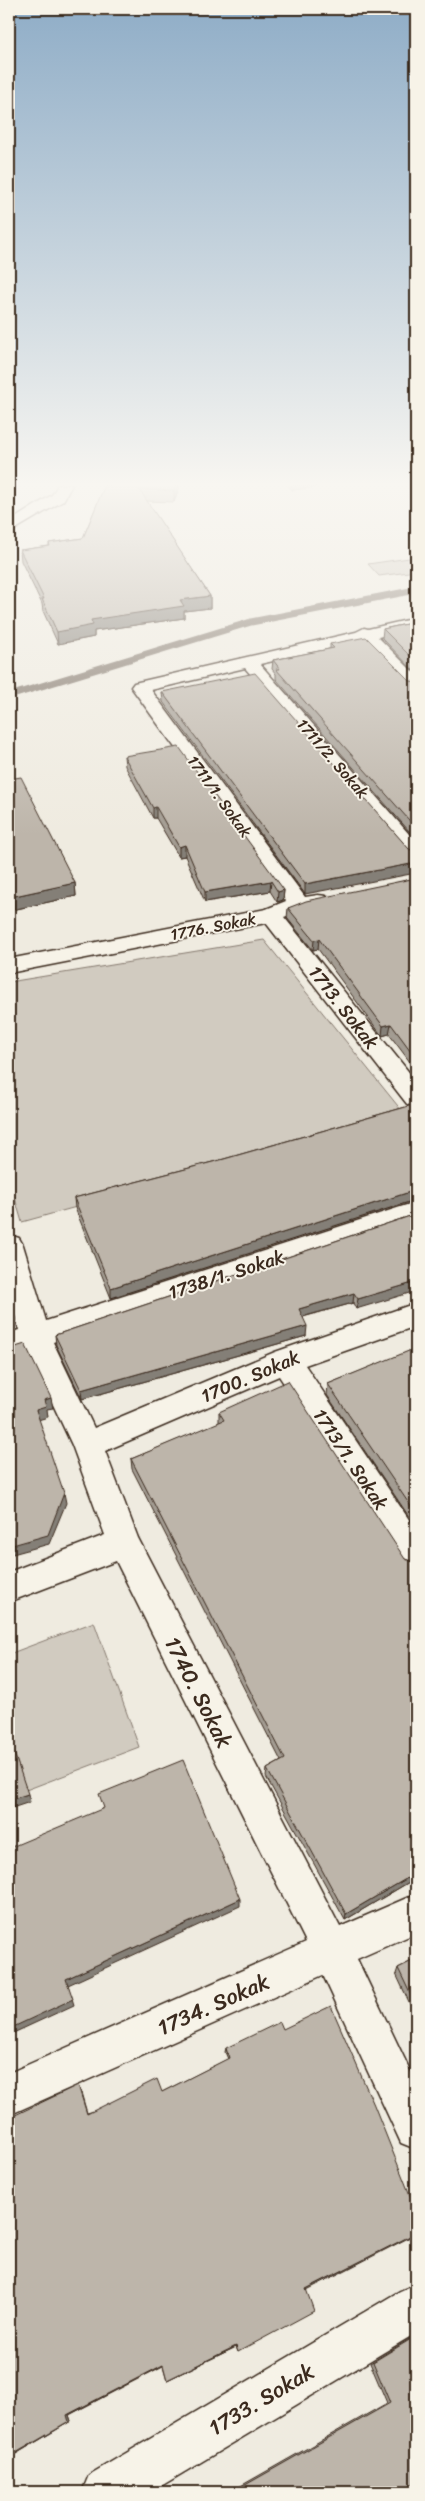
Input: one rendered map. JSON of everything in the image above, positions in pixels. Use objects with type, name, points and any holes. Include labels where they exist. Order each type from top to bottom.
[{"type":"street","points":[[249,662],[416,623]]},
{"type":"street","points":[[364,634],[416,685]]},
{"type":"street","name":"1711/1. Sokak","points":[[249,662],[140,687],[299,904]]},
{"type":"street","name":"1711/2. Sokak","points":[[249,662],[416,854]]},
{"type":"street","name":"1776. Sokak","points":[[9,966],[271,915],[299,904],[335,897]]},
{"type":"street","name":"1713. Sokak","points":[[271,915],[416,1098]]},
{"type":"street","name":"1738/1. Sokak","points":[[23,1341],[416,1212]]},
{"type":"street","name":"1740. Sokak","points":[[9,1245],[23,1341],[87,1445],[124,1543],[332,1951],[416,2128]]},
{"type":"street","name":"1700. Sokak","points":[[87,1445],[285,1360],[416,1314]]},
{"type":"street","name":"1713/1. Sokak","points":[[285,1360],[416,1557]]},
{"type":"street","points":[[9,1587],[124,1543]]},
{"type":"street","name":"1734. Sokak","points":[[9,2094],[416,1913]]},
{"type":"street","name":"1733. Sokak","points":[[106,2492],[416,2307]]},
{"type":"shaded area","points":[[264,940],[406,1116],[22,1222],[9,1178],[9,982]]},
{"type":"shaded area","points":[[94,1622],[139,1747],[26,1790],[9,1738],[9,1654]]},
{"type":"building","points":[[43,602],[181,602],[184,606],[91,620],[93,625],[57,632]]},
{"type":"building","points":[[416,622],[416,662],[383,629]]},
{"type":"building","points":[[366,637],[410,681],[416,682],[416,828],[276,669],[280,669],[273,660],[334,648],[330,644]]},
{"type":"building","points":[[255,673],[409,849],[416,851],[416,863],[305,884],[162,692]]},
{"type":"building","points":[[179,747],[284,890],[278,892],[271,881],[205,892],[185,845],[179,847],[156,807],[153,808],[124,756]]},
{"type":"building","points":[[21,777],[75,883],[10,897],[9,779]]},
{"type":"building","points":[[416,878],[416,1058],[391,1024],[383,1026],[319,939],[314,940],[288,908],[306,901]]},
{"type":"building","points":[[416,1104],[416,1190],[111,1288],[74,1198],[224,1159]]},
{"type":"building","points":[[416,1214],[416,1282],[358,1299],[354,1293],[299,1309],[307,1326],[81,1390],[55,1335]]},
{"type":"building","points":[[25,1344],[51,1398],[44,1400],[46,1407],[36,1410],[64,1493],[48,1535],[9,1546],[9,1349]]},
{"type":"building","points":[[416,1348],[416,1514],[328,1384]]},
{"type":"building","points":[[288,1381],[405,1559],[416,1563],[416,1873],[346,1914],[267,1769],[285,1759],[131,1459],[224,1420],[219,1412]]},
{"type":"building","points":[[9,1738],[28,1794],[9,1800]]},
{"type":"building","points":[[183,1760],[240,1899],[66,1979],[73,1999],[9,2029],[9,1848],[104,1808],[99,1794]]},
{"type":"building","points":[[416,1959],[416,2006],[398,1968]]},
{"type":"building","points":[[331,2006],[374,2105],[416,2210],[416,2233],[306,2289],[314,2311],[238,2352],[236,2346],[167,2380],[163,2365],[67,2415],[69,2422],[9,2457],[9,2118],[78,2085],[87,2114],[157,2079],[162,2092],[229,2058],[226,2048],[280,2022],[283,2029]]},
{"type":"building","points":[[416,2336],[416,2492],[233,2492],[390,2403],[373,2362]]},
{"type":"waterway","points":[[9,696],[251,622],[356,602]]}]
